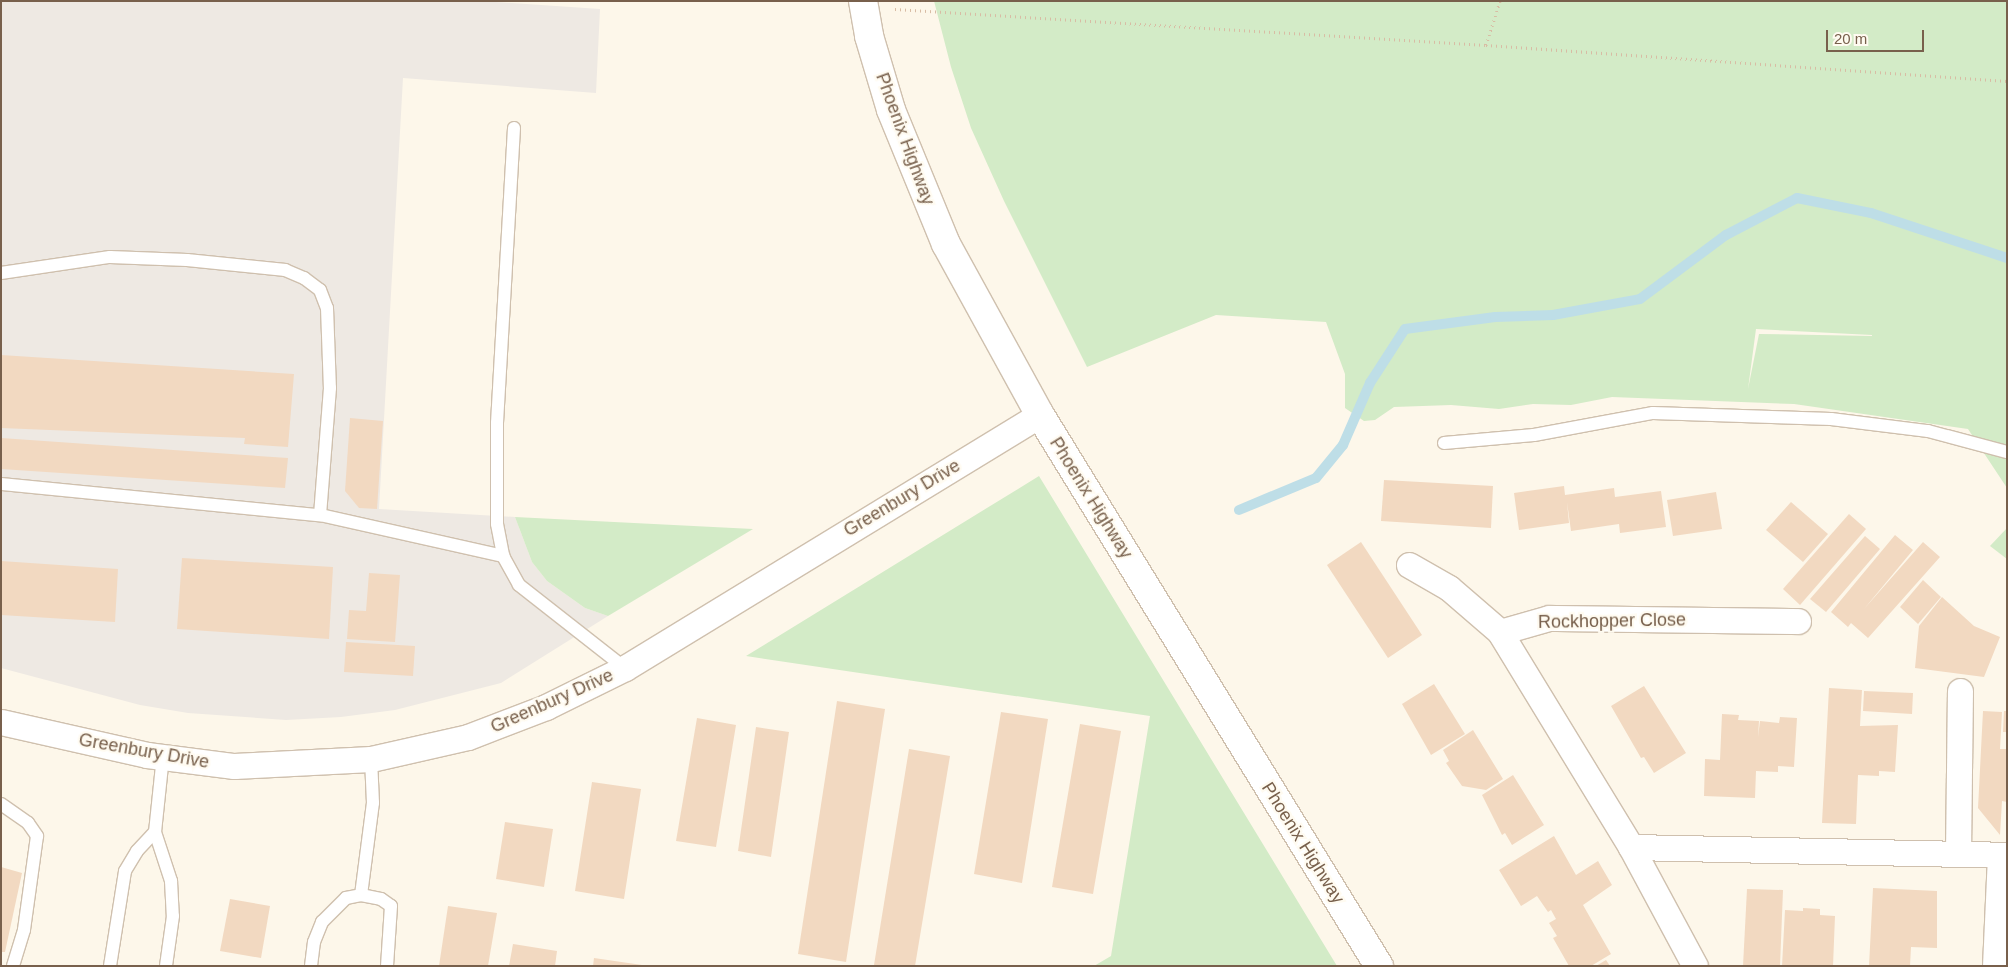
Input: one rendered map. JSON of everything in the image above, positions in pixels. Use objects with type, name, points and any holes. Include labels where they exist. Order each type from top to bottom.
[{"type":"main road","name":"Phoenix Highway","points":[[864,4],[869,36],[891,110],[942,235],[1040,415],[1379,966]]},
{"type":"street","name":"Greenbury Drive","points":[[1,722],[146,755],[234,766],[269,767],[370,759],[468,737],[546,708],[625,668],[1040,415]]},
{"type":"street","points":[[1409,565],[1449,588],[1500,632],[1630,847],[1696,966]]},
{"type":"street","name":"Rockhopper Close","points":[[1500,632],[1549,618],[1798,621]]},
{"type":"street","points":[[1958,853],[1960,691]]},
{"type":"street","points":[[1630,847],[2004,855],[1994,966]]},
{"type":"lane","points":[[514,128],[497,423],[497,524],[503,556],[519,585],[625,668]]},
{"type":"lane","points":[[1,273],[110,257],[187,260],[286,270],[304,278],[320,290],[327,308],[330,388],[320,515]]},
{"type":"lane","points":[[1444,443],[1534,435],[1653,413],[1787,416],[1848,420],[1928,431],[2007,452]]},
{"type":"lane","points":[[1,484],[320,515],[503,556]]},
{"type":"lane","points":[[163,756],[155,832],[171,880],[173,916],[166,966]]},
{"type":"lane","points":[[361,895],[373,803],[370,759]]},
{"type":"lane","points":[[1,804],[28,823],[37,836],[24,930],[12,966]]},
{"type":"lane","points":[[110,966],[125,871],[137,851],[155,832]]},
{"type":"lane","points":[[311,966],[314,942],[322,922],[346,898],[361,895],[381,899],[391,906],[387,966]]},
{"type":"path","points":[[1486,45],[1500,1]]},
{"type":"path","points":[[864,4],[2007,81]]},
{"type":"shaded area","points":[[1,1],[482,1],[600,9],[596,93],[403,78],[379,509],[515,517],[532,562],[547,581],[585,608],[608,616],[501,683],[395,710],[341,717],[286,720],[188,713],[140,705],[1,668]]},
{"type":"green space","points":[[934,1],[2007,1],[2007,488],[1968,429],[1794,404],[1612,397],[1571,405],[1533,404],[1499,409],[1451,405],[1394,407],[1375,420],[1364,421],[1345,408],[1345,374],[1326,322],[1216,315],[1087,367],[1004,201],[971,128],[951,67]],"holes":[[[1756,329],[1872,335],[1759,334],[1748,389]]]},
{"type":"green space","points":[[1039,476],[1337,966],[1094,966],[1111,956],[1150,716],[746,656]]},
{"type":"green space","points":[[515,517],[753,529],[608,616],[585,608],[547,581],[532,562]]},
{"type":"green space","points":[[2007,528],[2007,559],[1990,546]]},
{"type":"building","points":[[1,355],[294,374],[288,447],[244,444],[245,438],[1,428]]},
{"type":"building","points":[[350,418],[383,421],[377,509],[359,508],[345,491]]},
{"type":"building","points":[[1,438],[288,458],[285,488],[1,469]]},
{"type":"building","points":[[1384,480],[1493,486],[1491,528],[1381,521]]},
{"type":"building","points":[[1564,486],[1565,495],[1614,488],[1615,497],[1661,491],[1666,527],[1620,533],[1619,524],[1571,531],[1567,502],[1569,523],[1519,530],[1514,493]]},
{"type":"building","points":[[1716,492],[1722,529],[1673,536],[1667,500]]},
{"type":"building","points":[[1791,502],[1828,534],[1803,562],[1766,530]]},
{"type":"building","points":[[1849,514],[1866,529],[1800,605],[1783,589]]},
{"type":"building","points":[[1895,535],[1913,550],[1864,609],[1923,542],[1940,557],[1868,638],[1851,623],[1848,627],[1831,612]]},
{"type":"building","points":[[1865,536],[1880,549],[1826,612],[1810,599]]},
{"type":"building","points":[[1361,542],[1422,635],[1388,658],[1327,565]]},
{"type":"building","points":[[182,558],[333,567],[329,639],[177,629]]},
{"type":"building","points":[[1,561],[118,569],[115,622],[1,615]]},
{"type":"building","points":[[369,573],[400,575],[395,642],[347,639],[349,610],[366,611]]},
{"type":"building","points":[[1923,580],[1941,597],[1918,624],[1900,607]]},
{"type":"building","points":[[1942,597],[1974,626],[2000,637],[1984,677],[1915,668],[1919,626]]},
{"type":"building","points":[[346,642],[415,646],[413,676],[344,672]]},
{"type":"building","points":[[1434,684],[1465,734],[1431,755],[1402,704]]},
{"type":"building","points":[[1644,686],[1686,753],[1654,773],[1644,757],[1641,758],[1611,706]]},
{"type":"building","points":[[1829,688],[1862,690],[1860,726],[1898,725],[1895,772],[1879,771],[1879,776],[1858,775],[1856,824],[1822,823]]},
{"type":"building","points":[[1864,691],[1913,693],[1912,714],[1863,711]]},
{"type":"building","points":[[837,701],[885,709],[846,962],[798,954]]},
{"type":"building","points":[[1983,711],[2002,712],[2000,749],[2007,749],[2007,802],[2002,801],[2000,835],[1978,808]]},
{"type":"building","points":[[2004,711],[2007,711],[2007,732],[2003,732]]},
{"type":"building","points":[[1001,712],[1048,719],[1022,883],[974,874]]},
{"type":"building","points":[[1722,714],[1739,715],[1738,720],[1759,721],[1758,737],[1760,721],[1779,723],[1780,717],[1797,718],[1794,767],[1778,766],[1778,772],[1756,771],[1755,798],[1704,796],[1705,759],[1720,760]]},
{"type":"building","points":[[697,718],[736,725],[716,847],[676,841]]},
{"type":"building","points":[[1080,724],[1121,731],[1093,894],[1052,887]]},
{"type":"building","points":[[756,727],[789,732],[771,857],[738,851]]},
{"type":"building","points":[[1473,730],[1503,779],[1486,790],[1462,786],[1446,763],[1449,761],[1443,750]]},
{"type":"building","points":[[909,749],[950,756],[915,966],[874,965]]},
{"type":"building","points":[[1513,775],[1544,825],[1512,845],[1505,833],[1502,835],[1482,795]]},
{"type":"building","points":[[592,782],[641,789],[624,899],[575,891]]},
{"type":"building","points":[[505,822],[553,829],[544,887],[496,879]]},
{"type":"building","points":[[1554,836],[1576,875],[1598,861],[1612,885],[1583,905],[1611,954],[1591,966],[1569,966],[1553,938],[1557,936],[1549,923],[1556,919],[1551,910],[1548,912],[1537,896],[1521,906],[1499,870]]},
{"type":"building","points":[[1,867],[22,873],[5,952],[1,952]]},
{"type":"building","points":[[1873,888],[1937,891],[1937,948],[1911,947],[1910,966],[1869,966]]},
{"type":"building","points":[[1747,889],[1783,890],[1780,966],[1743,966]]},
{"type":"building","points":[[230,899],[270,906],[261,958],[220,951]]},
{"type":"building","points":[[448,906],[497,913],[488,966],[439,966]]},
{"type":"building","points":[[1803,908],[1820,909],[1820,915],[1835,916],[1833,966],[1782,966],[1785,910],[1803,911]]},
{"type":"building","points":[[513,944],[557,951],[555,966],[509,966]]},
{"type":"building","points":[[594,958],[642,965],[593,966]]},
{"type":"building","points":[[1606,960],[1610,966],[1596,966]]},
{"type":"waterway","points":[[1239,510],[1316,478],[1343,445],[1370,383],[1405,329],[1495,317],[1553,315],[1640,299],[1726,235],[1797,198],[1871,213],[2007,258]]}]
